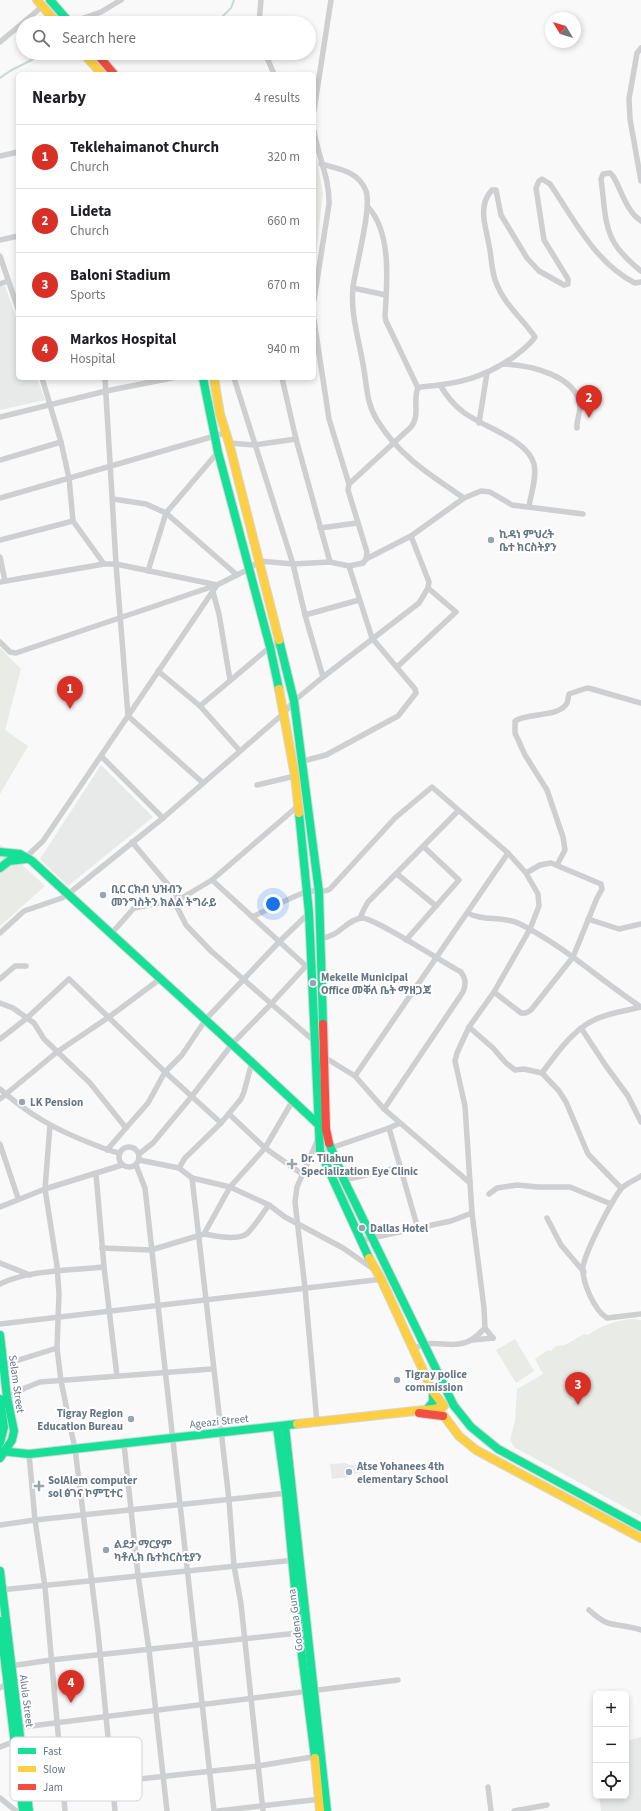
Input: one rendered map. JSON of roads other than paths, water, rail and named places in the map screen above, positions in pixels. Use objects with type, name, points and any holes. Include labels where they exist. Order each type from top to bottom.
[{"type":"main road","points":[[50,0],[64,16]]},
{"type":"main road","points":[[40,3],[51,16]]},
{"type":"main road","points":[[89,60],[100,72]]},
{"type":"main road","points":[[102,60],[112,72]]},
{"type":"main road","points":[[203,380],[214,437],[270,647],[295,776],[310,913],[309,966],[322,1127],[330,1149],[390,1277],[454,1407],[471,1427],[498,1449],[641,1527]]},
{"type":"main road","points":[[214,380],[225,433],[229,443],[281,645],[294,701],[303,761],[319,892],[324,1057],[322,1127],[319,1137],[320,1151],[325,1165],[362,1240],[374,1269],[381,1279],[433,1392],[459,1436],[476,1450],[641,1538]]},
{"type":"main road","points":[[0,852],[14,853],[26,858],[233,1043],[322,1127]]},
{"type":"main road","points":[[0,857],[2,862],[0,868]]},
{"type":"main road","points":[[0,868],[9,861],[26,858]]},
{"type":"main road","name":"Selam Street","points":[[0,1335],[1,1365],[9,1435]]},
{"type":"main road","points":[[427,1409],[433,1402],[433,1392]]},
{"type":"main road","name":"Selam Street","points":[[4,1398],[0,1403],[9,1435]]},
{"type":"main road","points":[[443,1411],[447,1404],[454,1407]]},
{"type":"main road","points":[[410,1412],[427,1409],[443,1411],[449,1418],[453,1417],[455,1413],[454,1407]]},
{"type":"main road","points":[[410,1412],[443,1411]]},
{"type":"main road","name":"Ageazi Street","points":[[3,1455],[29,1454],[124,1444],[172,1437],[317,1423],[410,1412]]},
{"type":"main road","name":"Godena Guna","points":[[281,1426],[318,1756],[322,1799],[320,1811]]},
{"type":"main road","points":[[0,1443],[9,1435]]},
{"type":"main road","points":[[3,1455],[9,1435]]},
{"type":"main road","name":"Alula Street","points":[[0,1571],[8,1666],[7,1684],[17,1737]]},
{"type":"main road","name":"Alula Street","points":[[0,1621],[1,1634],[8,1666]]},
{"type":"main road","name":"Godena Guna","points":[[322,1799],[327,1811]]},
{"type":"main road","name":"Alula Street","points":[[22,1801],[23,1811]]},
{"type":"main road","name":"Alula Street","points":[[28,1801],[29,1811]]},
{"type":"street","points":[[27,16],[40,3],[50,0]]},
{"type":"street","points":[[90,16],[101,12],[121,0]]},
{"type":"street","points":[[260,16],[261,0]]},
{"type":"street","points":[[316,97],[331,0]]},
{"type":"street","points":[[0,42],[16,26]]},
{"type":"street","points":[[641,48],[637,53],[629,99],[630,119],[641,181]]},
{"type":"street","points":[[268,60],[273,72]]},
{"type":"street","points":[[316,141],[321,164],[330,190],[316,287]]},
{"type":"street","points":[[0,156],[16,152]]},
{"type":"street","points":[[321,164],[348,171],[359,179],[366,191],[368,207],[353,288],[353,316],[364,369],[369,403],[377,420],[410,461],[464,498]]},
{"type":"street","points":[[641,221],[635,217],[629,208],[613,176],[606,172],[603,174],[601,179],[603,213],[613,243],[629,261],[641,271]]},
{"type":"street","points":[[418,388],[421,386],[462,382],[487,373],[504,364],[532,342],[535,337],[530,329],[515,315],[497,285],[484,221],[486,200],[492,190],[496,190],[501,215],[527,258],[539,271],[557,283],[564,286],[568,284],[568,279],[544,240],[536,188],[539,180],[542,179],[550,184],[582,234],[604,260],[625,278],[635,283],[641,282]]},
{"type":"street","points":[[349,484],[411,427],[416,419],[416,392],[418,388],[386,321],[388,265],[386,251],[374,213],[368,207]]},
{"type":"street","points":[[0,240],[16,236]]},
{"type":"street","points":[[0,256],[16,303]]},
{"type":"street","points":[[0,284],[8,281]]},
{"type":"street","points":[[353,288],[386,295]]},
{"type":"street","points":[[316,336],[329,419],[349,484],[348,490],[357,523],[367,552],[366,559]]},
{"type":"street","points":[[504,364],[531,367],[559,378],[567,384],[574,391],[580,406],[577,428]]},
{"type":"street","points":[[479,423],[487,373]]},
{"type":"street","points":[[43,380],[62,442],[69,478],[73,521],[104,564]]},
{"type":"street","points":[[105,380],[112,466],[116,564],[128,716],[203,782]]},
{"type":"street","points":[[0,417],[106,391],[162,380]]},
{"type":"street","points":[[235,380],[293,564],[305,615],[323,677]]},
{"type":"street","points":[[282,380],[296,439],[330,562]]},
{"type":"street","points":[[440,385],[447,397],[462,411],[479,423],[519,444],[531,456],[535,472],[529,506]]},
{"type":"street","points":[[0,498],[225,433]]},
{"type":"street","points":[[229,443],[254,445],[296,439]]},
{"type":"street","points":[[0,460],[62,442]]},
{"type":"street","points":[[148,571],[166,513],[218,452]]},
{"type":"street","points":[[0,642],[10,652],[16,653],[217,585],[249,569],[259,562],[293,564],[330,562],[349,566],[363,562],[366,559],[411,536],[464,498],[481,491],[490,492],[512,504],[583,514]]},
{"type":"street","points":[[113,499],[146,504],[166,513],[237,575]]},
{"type":"street","points":[[0,540],[73,521]]},
{"type":"street","points":[[320,528],[357,523]]},
{"type":"street","points":[[0,933],[24,911],[67,895],[163,818],[284,713],[294,701],[372,638],[419,603],[428,588],[429,582],[411,536]]},
{"type":"street","points":[[0,556],[3,581],[104,564],[116,564],[217,585]]},
{"type":"street","points":[[303,761],[326,755],[398,716],[416,693],[415,689],[372,638],[349,566]]},
{"type":"street","points":[[26,858],[43,841],[217,585]]},
{"type":"street","points":[[397,667],[456,612],[428,588]]},
{"type":"street","points":[[212,592],[219,614],[230,680]]},
{"type":"street","points":[[305,615],[359,600]]},
{"type":"street","points":[[200,706],[270,647],[281,645]]},
{"type":"street","points":[[158,672],[200,706],[240,751]]},
{"type":"street","points":[[556,865],[564,850],[562,837],[547,790],[526,755],[516,734],[516,721],[530,716],[557,711],[566,705],[569,694],[587,688],[641,703]]},
{"type":"street","points":[[101,756],[163,818]]},
{"type":"street","points":[[257,785],[295,776]]},
{"type":"street","points":[[252,918],[308,891],[326,891],[336,884],[394,818],[432,787],[508,853],[526,873],[538,894],[539,906],[530,929],[494,992],[469,1027],[457,1053],[456,1061],[465,1106],[472,1213],[484,1308],[485,1328],[493,1338],[473,1340],[464,1344],[423,1344],[414,1349]]},
{"type":"street","points":[[111,934],[134,908],[177,900],[212,880],[298,806]]},
{"type":"street","points":[[321,938],[332,936],[360,918],[368,902],[458,811]]},
{"type":"street","points":[[132,842],[177,900],[186,925],[211,951],[314,1041]]},
{"type":"street","points":[[406,940],[459,880],[424,847]]},
{"type":"street","points":[[355,1076],[508,853]]},
{"type":"street","points":[[494,992],[512,1008],[521,1013],[526,1013],[531,1010],[573,957],[602,887],[601,884],[556,865],[546,863],[526,873]]},
{"type":"street","points":[[397,874],[436,906]]},
{"type":"street","points":[[212,880],[279,942],[309,966]]},
{"type":"street","points":[[108,1150],[148,1103],[165,1072],[182,1055],[206,1019],[243,978],[310,913]]},
{"type":"street","points":[[468,913],[478,918],[507,919],[530,929],[549,940],[641,1007]]},
{"type":"street","points":[[360,918],[368,919],[461,972],[464,976],[466,986],[384,1109]]},
{"type":"street","points":[[588,919],[619,929],[641,924]]},
{"type":"street","points":[[214,1811],[208,1772],[196,1645],[186,1570],[164,1372],[159,1305],[145,1188],[138,1160],[136,1149],[131,1147],[125,1148],[120,1153],[119,1160],[122,1165],[129,1168],[138,1160],[192,1096],[233,1043],[309,966],[322,965]]},
{"type":"street","points":[[0,979],[15,966],[26,966]]},
{"type":"street","points":[[0,1039],[27,1018],[69,979],[110,1017],[165,1072],[221,1123]]},
{"type":"street","points":[[0,1099],[57,1052],[110,1017],[160,979]]},
{"type":"street","points":[[0,1003],[13,1008],[34,1023],[44,1039],[90,1083],[126,1128]]},
{"type":"street","points":[[542,1073],[581,1028],[606,1015],[641,1007]]},
{"type":"street","points":[[469,1027],[515,1070],[524,1069],[542,1073],[566,1102],[588,1154],[621,1188]]},
{"type":"street","points":[[581,1028],[628,1096],[641,1121]]},
{"type":"street","points":[[324,1057],[355,1076],[384,1109],[470,1183]]},
{"type":"street","points":[[179,1168],[185,1158],[229,1114],[244,1092],[252,1062]]},
{"type":"street","points":[[0,1089],[39,1119],[50,1125],[108,1150],[120,1153]]},
{"type":"street","points":[[201,1235],[230,1187],[265,1148],[293,1100]]},
{"type":"street","points":[[229,1114],[265,1148],[302,1174]]},
{"type":"street","points":[[320,1151],[330,1149],[400,1123]]},
{"type":"street","points":[[50,1125],[45,1189],[57,1266],[57,1348],[61,1380],[75,1449],[100,1655],[108,1737]]},
{"type":"street","points":[[389,1128],[418,1229]]},
{"type":"street","points":[[317,1423],[295,1194],[302,1174],[319,1137]]},
{"type":"street","points":[[0,1144],[18,1198]]},
{"type":"street","points":[[138,1160],[179,1168],[192,1178],[230,1187],[268,1205],[297,1224],[343,1248],[374,1269]]},
{"type":"street","points":[[0,1207],[18,1198],[122,1165]]},
{"type":"street","points":[[344,1180],[401,1167]]},
{"type":"street","points":[[96,1174],[102,1248],[117,1376]]},
{"type":"street","points":[[641,1176],[621,1188],[586,1257],[583,1268],[588,1291],[603,1316],[607,1318],[614,1318],[641,1314]]},
{"type":"street","points":[[192,1178],[201,1235],[212,1369],[228,1500],[234,1566],[241,1604],[262,1808]]},
{"type":"street","points":[[489,1194],[497,1188],[517,1185],[538,1187],[570,1187],[612,1204]]},
{"type":"street","points":[[102,1248],[152,1250],[201,1235],[236,1237],[246,1234],[268,1205]]},
{"type":"street","points":[[362,1240],[451,1221],[472,1213]]},
{"type":"street","points":[[547,1218],[561,1245],[584,1273]]},
{"type":"street","points":[[0,1263],[30,1275]]},
{"type":"street","points":[[0,1284],[11,1278],[104,1267]]},
{"type":"street","points":[[0,1324],[390,1277]]},
{"type":"street","points":[[473,1340],[485,1328]]},
{"type":"street","points":[[1,1365],[57,1348]]},
{"type":"street","points":[[4,1398],[40,1382],[212,1369]]},
{"type":"street","points":[[124,1444],[138,1575],[149,1650],[167,1811]]},
{"type":"street","points":[[29,1454],[35,1520],[45,1587],[58,1737]]},
{"type":"street","points":[[0,1525],[289,1493]]},
{"type":"street","points":[[1,1590],[45,1587],[138,1575],[296,1560]]},
{"type":"street","points":[[589,1610],[601,1620],[641,1630]]},
{"type":"street","points":[[8,1666],[303,1632]]},
{"type":"street","points":[[16,1728],[398,1680]]},
{"type":"street","points":[[0,1747],[10,1744]]},
{"type":"street","points":[[142,1779],[258,1766],[318,1756]]},
{"type":"street","points":[[488,1787],[491,1811]]},
{"type":"street","points":[[0,1798],[16,1811]]},
{"type":"street","points":[[218,1811],[262,1808],[322,1799]]},
{"type":"street","points":[[65,1801],[66,1811]]},
{"type":"street","points":[[114,1801],[115,1811]]},
{"type":"street","points":[[514,1811],[547,1805]]},
{"type":"waterway","points":[[223,16],[231,8],[234,0]]},
{"type":"waterway","points":[[0,78],[31,60]]},
{"type":"place","name":"Lideta","points":[[589,418]]},
{"type":"place","name":"ኪዳነ ምህረት ቤተ ክርስትያን","points":[[491,540]]},
{"type":"place","name":"Teklehaimanot Church","points":[[70,709]]},
{"type":"place","name":"ቢር ርክብ ህዝብን መንግስትን ክልል ትግራይ","points":[[103,895]]},
{"type":"place","name":"Mekelle Municipal Office መቐለ ቤት ማዘጋጃ","points":[[313,983]]},
{"type":"place","name":"LK Pension","points":[[22,1102]]},
{"type":"place","name":"Dr. Tilahun Specialization Eye Clinic","points":[[292,1164]]},
{"type":"place","name":"Dallas Hotel","points":[[362,1228]]},
{"type":"place","name":"Tigray police commission","points":[[397,1380]]},
{"type":"place","name":"Baloni Stadium","points":[[578,1405]]},
{"type":"place","name":"Tigray Region Education Bureau","points":[[131,1419]]},
{"type":"place","name":"Atse Yohanees 4th elementary School","points":[[349,1472]]},
{"type":"place","name":"SolAlem computer sol ፅገና ኮምፒተር","points":[[39,1486]]},
{"type":"place","name":"ልደታ ማርያም ካቶሊክ ቤተክርስቲያን","points":[[106,1550]]},
{"type":"place","name":"Markos Hospital","points":[[71,1703]]}]
